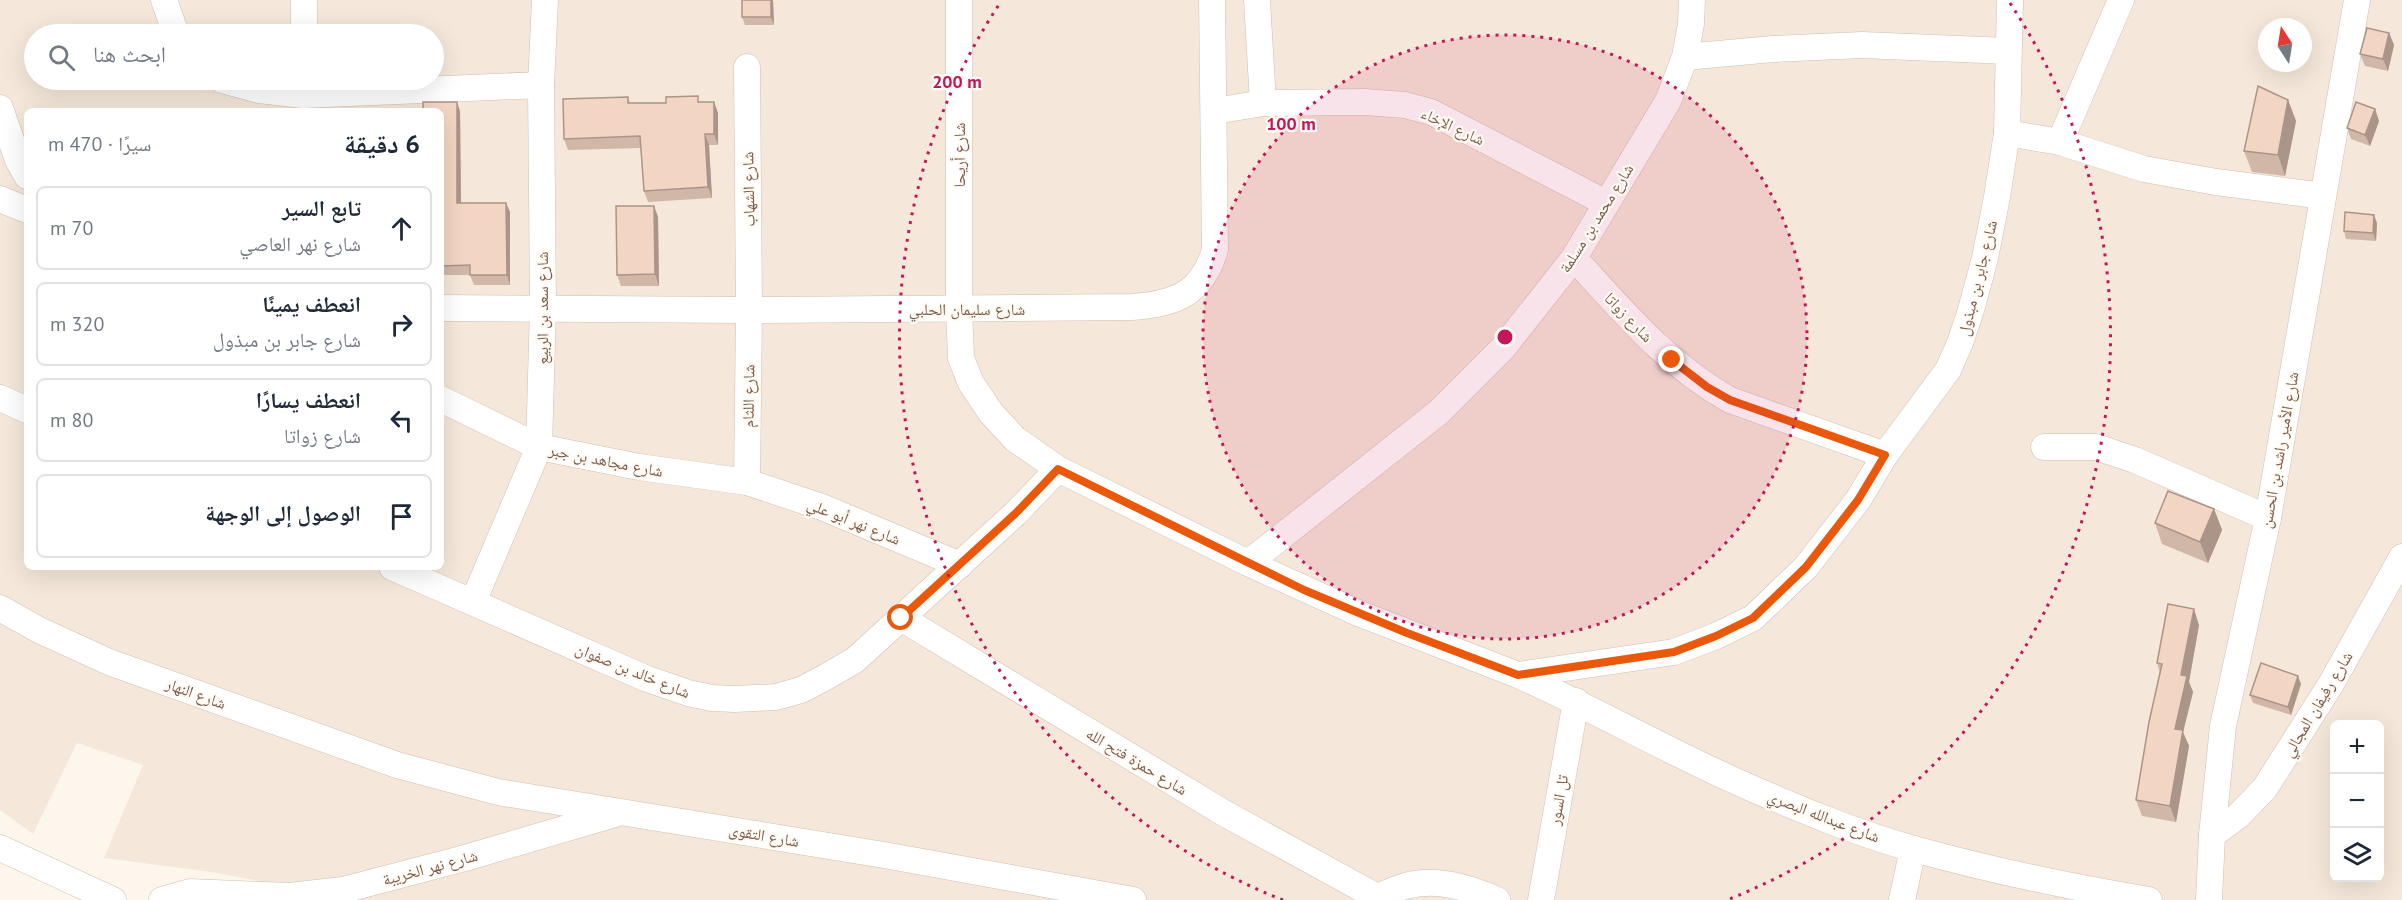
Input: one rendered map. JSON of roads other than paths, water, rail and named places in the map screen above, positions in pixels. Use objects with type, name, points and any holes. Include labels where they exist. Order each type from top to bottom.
[{"type":"street","points":[[164,0],[172,24]]},
{"type":"street","points":[[304,0],[304,24]]},
{"type":"street","name":"شارع سعد بن الربيع","points":[[472,602],[539,447],[543,308],[541,85],[545,0]]},
{"type":"street","name":"شارع أريحا","points":[[959,0],[959,309]]},
{"type":"street","name":"شارع سليمان الحلبي","points":[[444,308],[959,309],[1144,306],[1166,302],[1191,291],[1202,280],[1215,250],[1212,0]]},
{"type":"street","points":[[1257,0],[1263,103]]},
{"type":"street","name":"شارع محمد بن مسلمة","points":[[1248,564],[1439,412],[1503,348],[1574,258],[1668,101],[1685,57],[1691,24],[1692,0]]},
{"type":"street","name":"شارع جابر بن مبذول","points":[[959,309],[961,358],[971,383],[991,413],[1015,439],[1058,469],[1248,564],[1378,621],[1518,675],[1674,652],[1716,636],[1753,618],[1806,567],[1858,500],[1885,455],[1941,380],[1960,343],[1985,258],[2007,133],[2010,0]]},
{"type":"street","points":[[2060,142],[2121,0]]},
{"type":"street","name":"شارع الأمير راشد بن الحسن","points":[[2209,900],[2212,835],[2223,726],[2268,518],[2357,0]]},
{"type":"street","points":[[1685,57],[1773,48],[1862,45],[2008,51]]},
{"type":"street","name":"شارع الشهاب","points":[[747,68],[749,310]]},
{"type":"street","points":[[444,89],[541,85]]},
{"type":"street","points":[[259,90],[303,95],[422,90]]},
{"type":"street","name":"شارع الإخاء","points":[[1215,111],[1263,103],[1364,102],[1405,105],[1431,112],[1606,203]]},
{"type":"street","points":[[0,108],[24,171]]},
{"type":"street","points":[[2007,133],[2060,142],[2144,168],[2216,182],[2323,196]]},
{"type":"street","points":[[0,199],[24,209]]},
{"type":"street","name":"شارع زواتا","points":[[1574,258],[1644,334],[1672,360],[1707,387],[1730,400],[1885,455]]},
{"type":"street","name":"شارع اللثام","points":[[747,482],[749,310]]},
{"type":"street","points":[[0,398],[24,409]]},
{"type":"street","name":"شارع مجاهد بن جبر","points":[[444,400],[539,447],[639,467],[747,482]]},
{"type":"street","points":[[2044,447],[2096,447],[2106,450],[2135,460],[2268,518]]},
{"type":"street","name":"شارع خالد بن صفوان","points":[[399,570],[645,678],[688,693],[712,698],[776,698],[801,690],[855,660],[1016,513],[1058,469]]},
{"type":"street","name":"شارع نهر أبو علي","points":[[747,482],[822,507],[960,565]]},
{"type":"street","name":"شارع رفيفان المجالي","points":[[2212,835],[2238,816],[2265,788],[2331,684],[2402,557]]},
{"type":"street","name":"شارع النهار","points":[[0,608],[39,630],[109,662],[398,765]]},
{"type":"street","name":"شارع حمزة فتح الله","points":[[901,618],[1224,813],[1374,899]]},
{"type":"street","name":"شارع عبدالله البصري","points":[[1518,675],[1576,700],[1670,752],[1752,789],[1825,818],[1913,849],[2017,874],[2149,900]]},
{"type":"street","name":"تل السور","points":[[1541,900],[1576,700]]},
{"type":"street","name":"شارع التقوى","points":[[398,765],[498,792],[1132,900]]},
{"type":"street","name":"شارع نهر الخريبة","points":[[162,900],[190,892],[289,896],[343,890],[465,858],[623,812]]},
{"type":"street","points":[[0,848],[113,900]]},
{"type":"street","points":[[1902,900],[1913,849]]},
{"type":"street","points":[[1374,899],[1407,885],[1427,883],[1454,885],[1477,891],[1497,900]]}]
